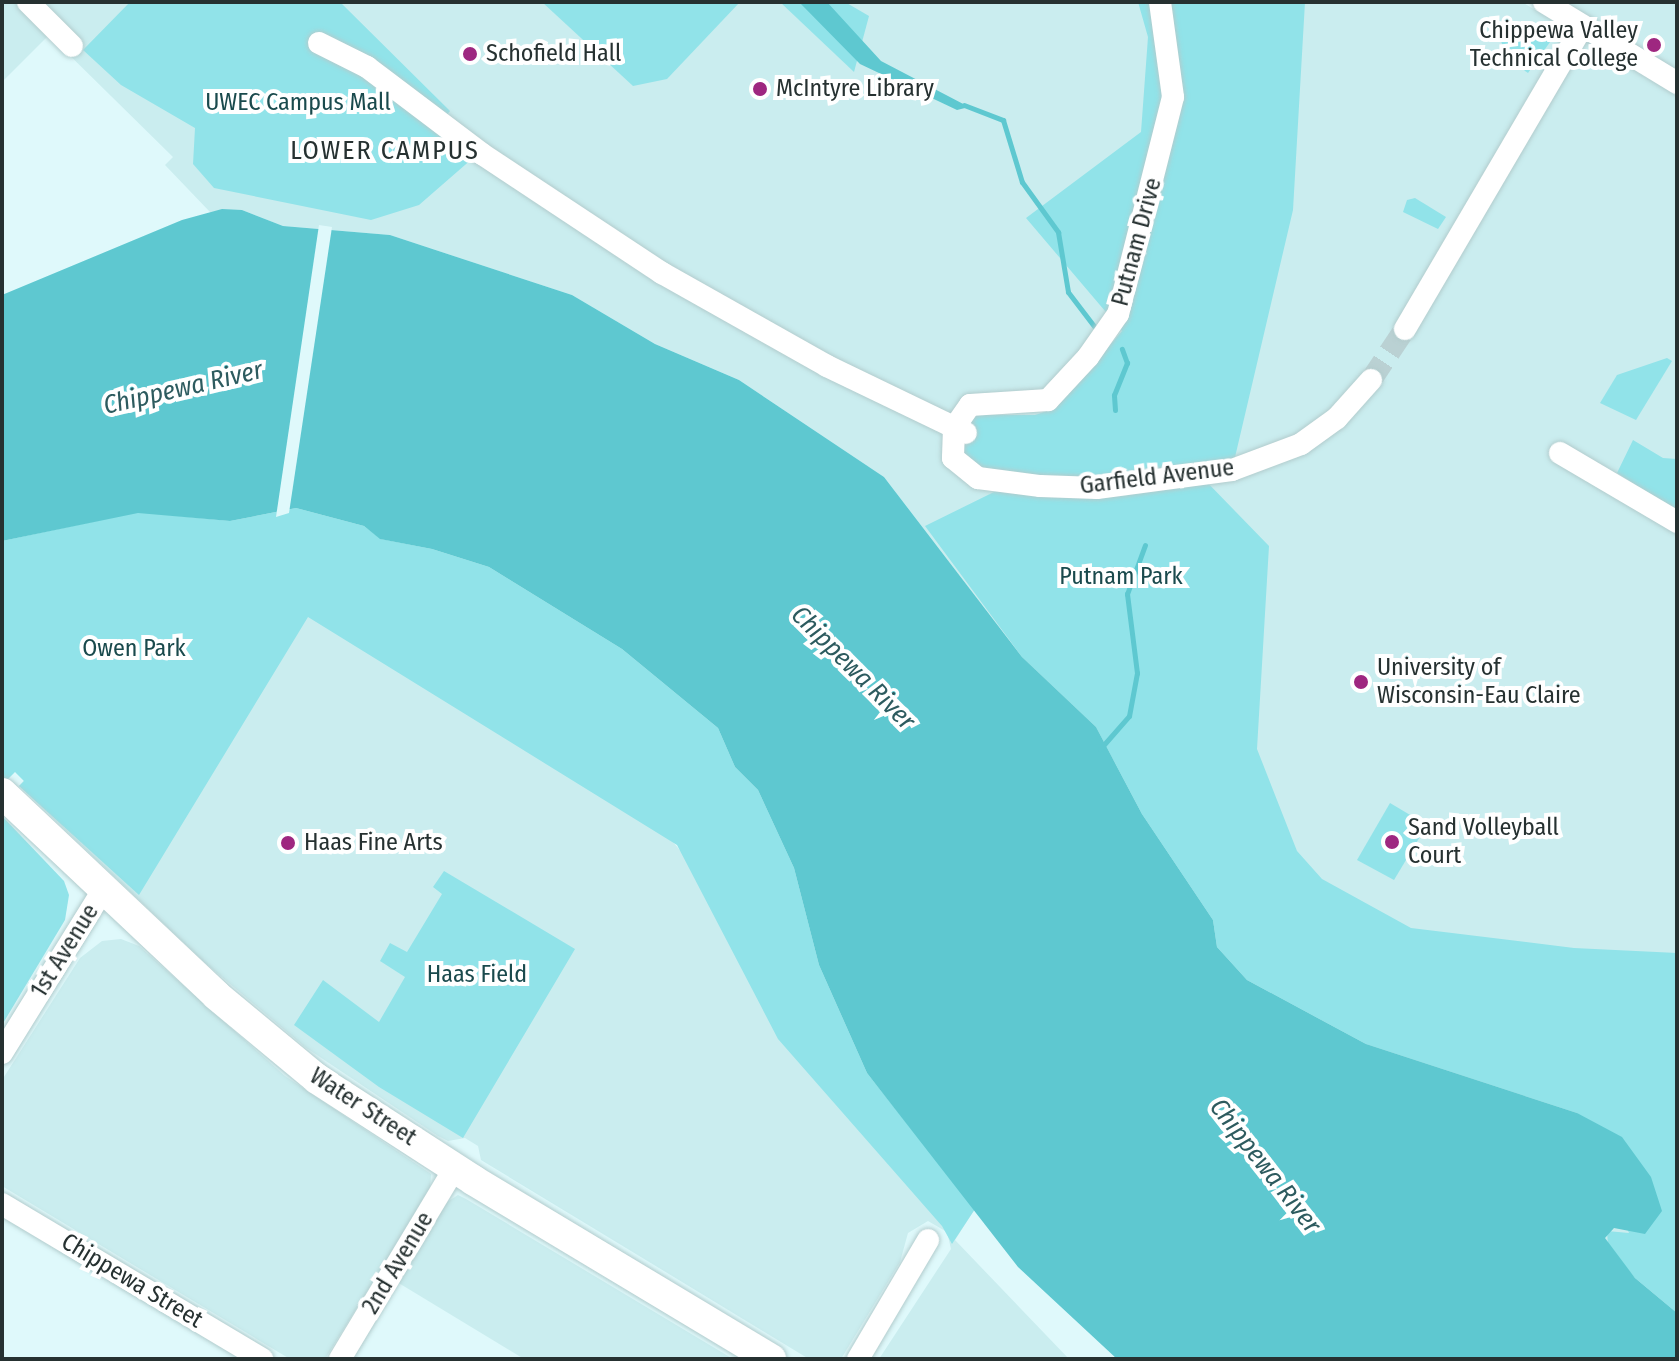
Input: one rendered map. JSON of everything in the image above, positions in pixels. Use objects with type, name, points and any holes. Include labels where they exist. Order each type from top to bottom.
[{"type":"main road","name":"Water Street","points":[[4,796],[216,995],[317,1079],[771,1359]]},
{"type":"street","points":[[28,2],[72,46]]},
{"type":"street","name":"Putnam Drive","points":[[960,430],[959,415],[982,401],[1048,400],[1118,314],[1173,97],[1160,2]]},
{"type":"street","points":[[1544,2],[1677,83]]},
{"type":"street","points":[[1405,329],[1583,26]]},
{"type":"street","points":[[319,43],[376,73],[482,154],[662,273],[827,366],[960,430]]},
{"type":"street","name":"Garfield Avenue","points":[[960,430],[953,458],[978,478],[1097,488],[1185,478],[1253,465],[1301,444],[1337,418],[1371,380]]},
{"type":"street","points":[[1560,453],[1677,522]]},
{"type":"street","name":"1st Avenue","points":[[2,1053],[103,890]]},
{"type":"street","name":"2nd Avenue","points":[[340,1359],[456,1166]]},
{"type":"street","name":"Chippewa Street","points":[[2,1204],[262,1359]]},
{"type":"street","points":[[858,1359],[928,1240]]},
{"type":"shaded area","name":"University of Wisconsin-Eau Claire","points":[[2,2],[1522,2],[1677,96],[1677,1313],[1366,1044],[1022,657],[884,477],[739,380],[655,344],[572,295],[390,235],[283,226],[242,210],[210,212],[165,165],[173,157],[49,35],[2,82]]},
{"type":"shaded area","name":"Chippewa Valley Technical College","points":[[1560,2],[1677,2],[1677,72]]},
{"type":"shaded area","points":[[2,541],[432,549],[975,1209],[955,1240],[1069,1359],[879,1359],[951,1249],[947,1232],[928,1221],[908,1233],[900,1262],[841,1359],[809,1359],[481,1160],[478,1146],[465,1138],[448,1141],[438,1136],[305,1047],[203,961],[19,786],[24,780],[2,758]]},
{"type":"shaded area","points":[[121,939],[139,946],[285,1076],[431,1174],[430,1190],[325,1359],[290,1359],[2,1186],[2,1080],[80,958],[102,941]]},
{"type":"shaded area","points":[[458,1195],[733,1359],[524,1359],[397,1282],[444,1204]]},
{"type":"green space","name":"UWEC Campus Mall","points":[[130,2],[340,2],[450,111],[435,131],[473,158],[419,205],[371,220],[214,188],[193,164],[195,128],[121,85],[83,50]]},
{"type":"green space","points":[[542,2],[740,2],[667,79],[633,86]]},
{"type":"green space","points":[[780,2],[845,2],[869,16],[854,72]]},
{"type":"green space","name":"Putnam Park","points":[[1138,2],[1305,2],[1293,210],[1232,470],[1201,476],[1269,546],[1257,749],[1297,851],[1322,879],[1411,928],[1574,948],[1677,953],[1677,1313],[1635,1278],[1608,1246],[1607,1231],[1629,1233],[1577,1113],[1366,1044],[1247,980],[1217,947],[1213,920],[1142,814],[1096,727],[1022,657],[925,526],[996,491],[960,452],[973,415],[1035,415],[1056,408],[1122,331],[1026,218],[1141,132],[1148,37]]},
{"type":"green space","points":[[1520,27],[1555,35],[1528,73],[1507,58],[1501,41],[1506,29]]},
{"type":"green space","points":[[1415,198],[1446,217],[1438,229],[1403,212],[1407,200]]},
{"type":"green space","points":[[1667,358],[1672,361],[1636,420],[1600,403],[1617,375]]},
{"type":"green space","points":[[1633,440],[1663,458],[1677,459],[1677,511],[1617,473]]},
{"type":"green space","name":"Owen Park","points":[[296,508],[364,526],[381,539],[432,549],[489,567],[622,649],[718,728],[735,767],[758,790],[794,868],[819,965],[867,1073],[975,1209],[952,1244],[942,1226],[778,1039],[677,845],[308,617],[139,895],[19,786],[24,781],[15,772],[2,785],[2,541],[138,512],[230,521]]},
{"type":"green space","name":"Sand Volleyball Court","points":[[1390,803],[1427,825],[1394,880],[1357,860]]},
{"type":"green space","points":[[2,816],[64,881],[69,895],[65,920],[2,1025]]},
{"type":"green space","name":"Haas Field","points":[[444,871],[575,949],[463,1138],[379,1087],[294,1025],[323,980],[379,1022],[405,977],[380,961],[390,943],[407,952],[442,894],[433,887]]},
{"type":"water","points":[[799,2],[827,2],[881,61],[969,107],[957,110],[860,64]]},
{"type":"water","name":"Chippewa River","points":[[222,209],[242,210],[283,226],[390,235],[572,295],[655,344],[739,380],[884,477],[1022,657],[1096,727],[1142,814],[1213,920],[1217,947],[1247,980],[1366,1044],[1577,1113],[1622,1137],[1651,1177],[1662,1211],[1645,1234],[1614,1228],[1605,1238],[1635,1278],[1677,1313],[1677,1359],[1117,1359],[1018,1267],[867,1073],[819,965],[794,868],[758,790],[735,767],[718,728],[622,649],[489,567],[432,549],[380,539],[364,526],[296,508],[230,521],[138,513],[2,541],[2,295],[182,220]]},
{"type":"pier","points":[[319,225],[332,227],[289,513],[276,517]]},
{"type":"waterway","points":[[964,105],[1003,120],[1022,182],[1058,232],[1068,292],[1094,326]]},
{"type":"waterway","points":[[1115,410],[1114,395],[1127,363],[1122,349]]},
{"type":"waterway","points":[[1100,749],[1129,716],[1137,673],[1127,594],[1145,545]]},
{"type":"tunnel","points":[[1371,380],[1405,329]]},
{"type":"place","name":"Chippewa Valley Technical College","points":[[1654,45]]},
{"type":"place","name":"Schofield Hall","points":[[470,54]]},
{"type":"place","name":"McIntyre Library","points":[[760,89]]},
{"type":"place","name":"University of Wisconsin-Eau Claire","points":[[1361,682]]},
{"type":"place","name":"Sand Volleyball Court","points":[[1392,842]]},
{"type":"place","name":"Haas Fine Arts","points":[[288,843]]},
{"type":"district","name":"LOWER CAMPUS","points":[[385,151]]}]
